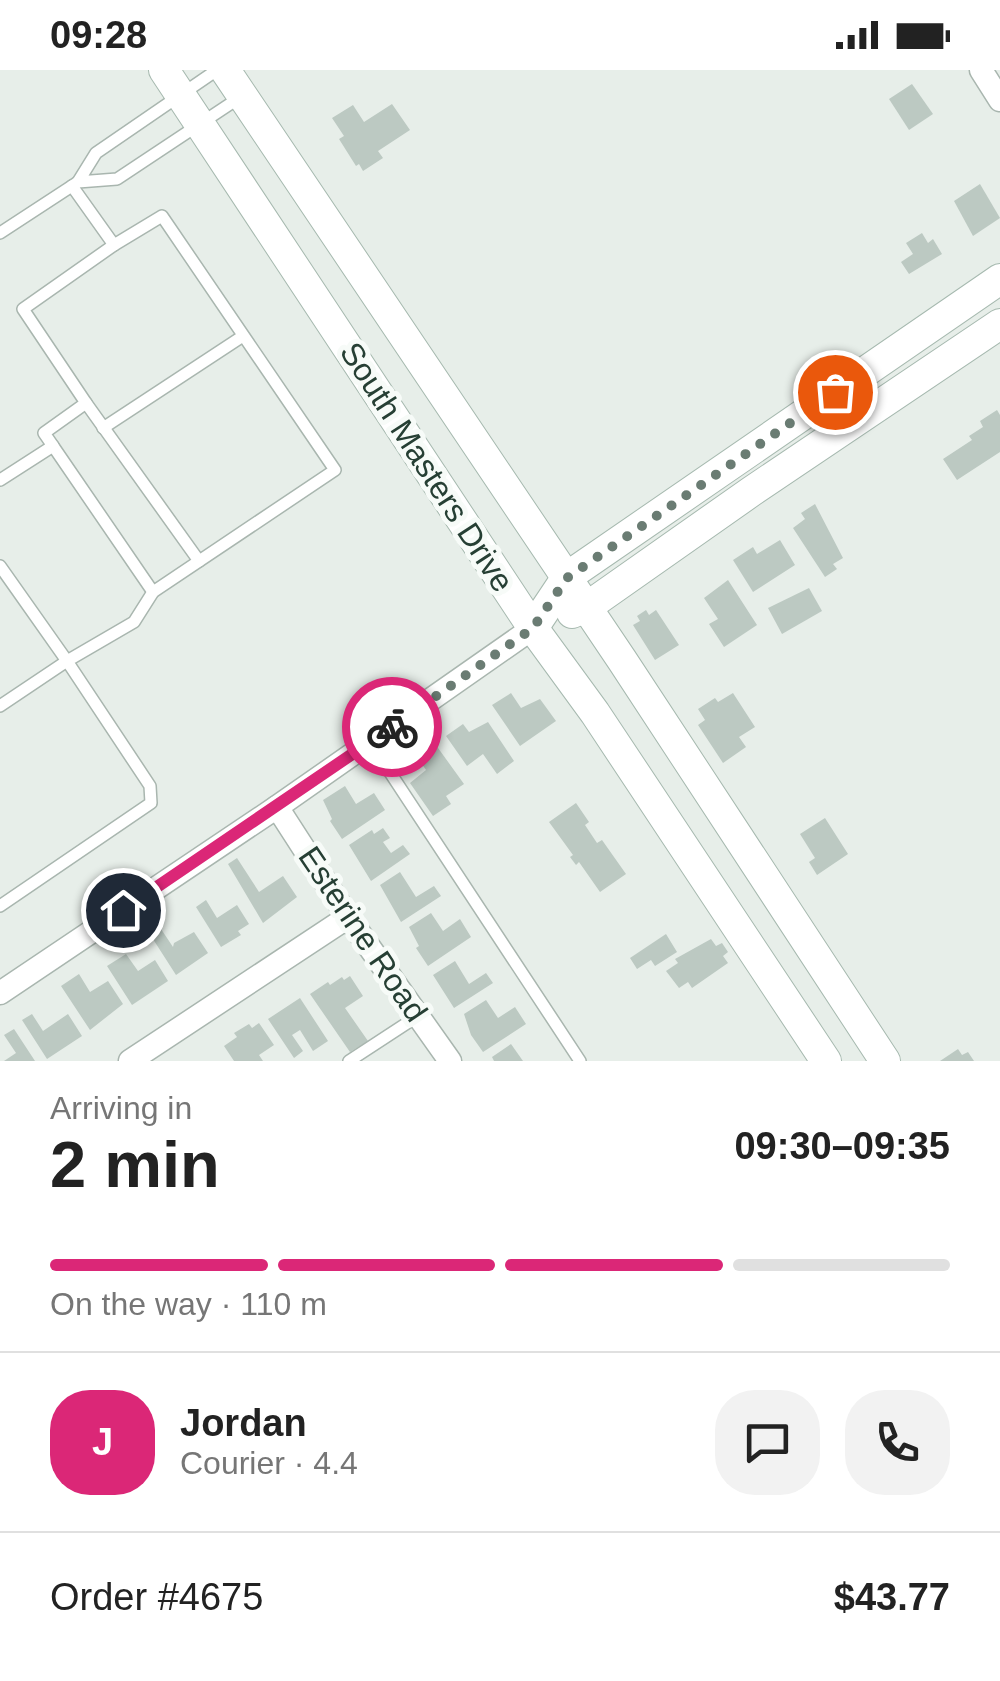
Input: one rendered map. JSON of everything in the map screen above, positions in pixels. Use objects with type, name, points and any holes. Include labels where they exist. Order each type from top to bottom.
[{"type":"main road","name":"South Masters Drive","points":[[221,70],[243,96],[567,578],[885,1061]]},
{"type":"main road","name":"South Masters Drive","points":[[173,83],[533,628],[826,1061]]},
{"type":"main road","points":[[533,628],[567,578],[1000,280]]},
{"type":"main road","points":[[533,628],[587,608],[752,490],[1000,324]]},
{"type":"street","points":[[981,70],[1000,100]]},
{"type":"street","points":[[0,992],[277,807],[533,628]]},
{"type":"street","name":"Esterine Road","points":[[277,807],[348,917],[450,1061]]},
{"type":"street","points":[[130,1061],[348,917]]},
{"type":"lane","points":[[0,233],[75,184],[96,153],[173,83],[221,70]]},
{"type":"lane","points":[[75,184],[117,179],[243,96]]},
{"type":"lane","points":[[75,184],[114,245]]},
{"type":"lane","points":[[0,706],[134,622],[153,592],[200,561],[335,470],[162,216],[23,309],[200,561]]},
{"type":"lane","points":[[103,428],[243,336]]},
{"type":"lane","points":[[86,403],[44,433],[153,592]]},
{"type":"lane","points":[[0,480],[53,446]]},
{"type":"lane","points":[[0,566],[150,786],[151,803],[0,906]]},
{"type":"lane","points":[[370,742],[580,1061]]},
{"type":"lane","points":[[349,1061],[418,1016]]},
{"type":"building","points":[[912,84],[933,114],[909,130],[889,99]]},
{"type":"building","points":[[392,104],[410,130],[378,151],[383,158],[363,171],[339,139],[344,136],[332,118],[353,105],[364,122]]},
{"type":"building","points":[[980,184],[1000,218],[973,236],[954,201]]},
{"type":"building","points":[[922,233],[928,243],[933,239],[942,254],[909,274],[901,262],[913,254],[906,243]]},
{"type":"building","points":[[997,410],[1000,452],[957,480],[943,459],[972,440],[969,436],[983,427],[980,421]]},
{"type":"building","points":[[815,504],[843,558],[833,564],[837,569],[825,577],[793,528],[805,519],[801,513]]},
{"type":"building","points":[[780,540],[795,565],[753,592],[733,560],[753,547],[757,554]]},
{"type":"building","points":[[728,580],[757,625],[724,647],[709,624],[718,619],[704,598]]},
{"type":"building","points":[[809,588],[822,611],[782,634],[768,608]]},
{"type":"building","points":[[646,610],[649,615],[656,610],[679,645],[655,660],[633,625]]},
{"type":"building","points":[[511,693],[521,708],[540,699],[556,721],[520,746],[492,705]]},
{"type":"building","points":[[733,693],[755,727],[739,737],[746,747],[723,763],[698,725],[705,720],[698,709]]},
{"type":"building","points":[[488,722],[514,761],[497,774],[483,754],[467,766],[446,736],[463,724],[469,732]]},
{"type":"building","points":[[433,741],[464,784],[446,796],[451,804],[433,816],[410,783],[426,770],[415,754]]},
{"type":"building","points":[[345,786],[356,804],[374,793],[385,810],[342,839],[323,800]]},
{"type":"building","points":[[576,803],[597,843],[602,840],[626,874],[600,892],[579,862],[576,865],[570,857],[573,855],[549,822]]},
{"type":"building","points":[[825,818],[848,854],[817,875],[809,862],[815,858],[800,834]]},
{"type":"building","points":[[383,828],[390,838],[383,842],[391,853],[403,845],[410,854],[371,881],[349,845],[372,830],[374,834]]},
{"type":"building","points":[[237,858],[259,892],[283,876],[297,897],[263,923],[228,864]]},
{"type":"building","points":[[400,872],[416,897],[434,886],[441,896],[401,922],[380,885]]},
{"type":"building","points":[[206,900],[217,918],[237,905],[249,924],[238,931],[241,935],[221,947],[196,907]]},
{"type":"building","points":[[431,913],[443,931],[460,919],[471,937],[428,966],[409,927]]},
{"type":"building","points":[[161,929],[173,947],[194,932],[208,953],[176,975],[151,936]]},
{"type":"building","points":[[666,934],[677,952],[655,966],[651,960],[637,969],[630,958]]},
{"type":"building","points":[[711,939],[716,946],[722,943],[728,952],[723,956],[728,963],[692,988],[688,982],[679,988],[666,971],[678,963],[675,959]]},
{"type":"building","points":[[126,954],[138,971],[155,960],[168,981],[132,1005],[107,966]]},
{"type":"building","points":[[455,961],[469,984],[486,973],[493,983],[454,1008],[433,975]]},
{"type":"building","points":[[79,974],[90,992],[108,981],[123,1004],[90,1030],[61,986]]},
{"type":"building","points":[[350,976],[363,996],[345,1008],[368,1041],[350,1052],[310,994],[328,982],[330,985]]},
{"type":"building","points":[[300,998],[328,1041],[313,1051],[300,1030],[292,1035],[303,1051],[294,1058],[268,1019]]},
{"type":"building","points":[[486,1000],[498,1018],[515,1007],[526,1024],[483,1052],[471,1035],[464,1014]]},
{"type":"building","points":[[32,1014],[43,1031],[68,1014],[82,1036],[47,1059],[22,1020]]},
{"type":"building","points":[[259,1023],[274,1045],[259,1055],[263,1061],[234,1061],[224,1046],[237,1037],[234,1033]]},
{"type":"building","points":[[14,1029],[35,1061],[4,1061],[16,1053],[4,1035]]},
{"type":"building","points":[[511,1044],[523,1061],[494,1061],[492,1057]]},
{"type":"building","points":[[958,1049],[962,1055],[968,1052],[974,1061],[940,1061]]},
{"type":"way so far","points":[[392,727],[533,628],[567,578],[835,392]]},
{"type":"route","points":[[123,910],[392,727]]}]
